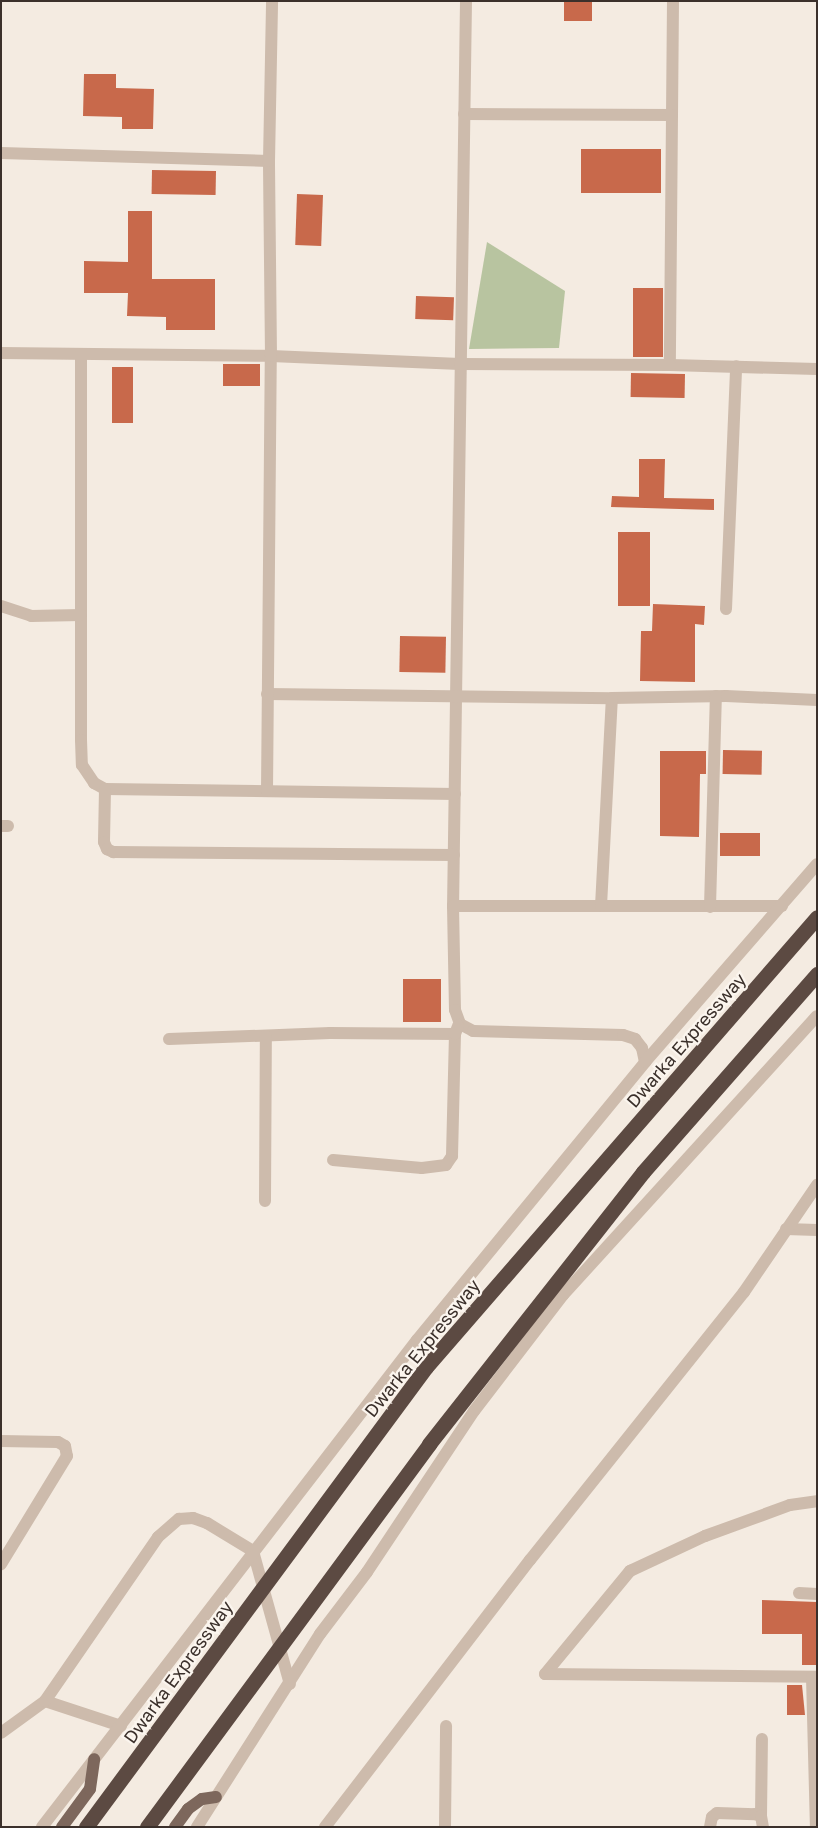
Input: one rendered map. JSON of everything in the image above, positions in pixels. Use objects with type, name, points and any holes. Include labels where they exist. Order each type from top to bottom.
[{"type":"highway","name":"Dwarka Expressway","points":[[86,1827],[426,1367],[817,917]]},
{"type":"highway","points":[[147,1827],[429,1444],[643,1172],[817,974]]},
{"type":"main road","points":[[62,1827],[90,1789],[94,1760]]},
{"type":"main road","points":[[176,1827],[188,1808],[202,1799],[216,1797]]},
{"type":"street","points":[[267,791],[271,356],[269,161],[272,1]]},
{"type":"street","points":[[333,1160],[422,1168],[446,1165],[452,1156],[457,1029],[453,906],[466,1]]},
{"type":"street","points":[[670,365],[673,1]]},
{"type":"street","points":[[464,114],[672,115]]},
{"type":"street","points":[[1,153],[269,161]]},
{"type":"street","points":[[1,353],[271,356],[460,364],[670,365],[817,369]]},
{"type":"street","points":[[82,354],[82,765],[94,783],[105,789],[455,794]]},
{"type":"street","points":[[726,609],[736,366]]},
{"type":"street","points":[[1,606],[31,616],[82,615]]},
{"type":"street","points":[[267,694],[612,698],[716,696],[817,700]]},
{"type":"street","points":[[710,907],[716,696]]},
{"type":"street","points":[[601,906],[612,698]]},
{"type":"street","points":[[105,789],[104,842],[107,849],[112,852],[454,855]]},
{"type":"street","points":[[42,1827],[417,1340],[646,1062],[817,864]]},
{"type":"street","points":[[453,906],[782,906]]},
{"type":"street","points":[[197,1827],[290,1684],[320,1634],[367,1572],[474,1411],[563,1295],[817,1016]]},
{"type":"street","points":[[169,1039],[457,1029],[492,1034],[623,1035],[635,1039],[642,1048],[646,1062]]},
{"type":"street","points":[[265,1201],[266,1036]]},
{"type":"street","points":[[325,1827],[340,1810],[530,1560],[744,1292],[817,1185]]},
{"type":"street","points":[[786,1229],[817,1230]]},
{"type":"street","points":[[1,1440],[58,1442],[65,1446],[67,1456],[1,1564]]},
{"type":"street","points":[[816,1827],[814,1677],[545,1674],[630,1571],[715,1533],[790,1505],[817,1501]]},
{"type":"street","points":[[1,1733],[45,1701],[169,1525],[179,1520],[193,1518],[253,1551],[290,1684]]},
{"type":"street","points":[[799,1593],[817,1594]]},
{"type":"street","points":[[45,1701],[121,1726]]},
{"type":"street","points":[[445,1827],[446,1726]]},
{"type":"street","points":[[710,1827],[712,1816],[717,1813],[762,1822],[762,1739]]},
{"type":"street","points":[[340,1810],[340,1827]]},
{"type":"green space","points":[[487,242],[565,291],[559,348],[469,349]]},
{"type":"building","points":[[564,1],[592,1],[592,21],[564,21]]},
{"type":"building","points":[[84,74],[116,74],[116,88],[154,89],[153,129],[122,129],[122,117],[83,116]]},
{"type":"building","points":[[581,149],[661,149],[661,193],[581,193]]},
{"type":"building","points":[[152,170],[216,171],[216,195],[152,194]]},
{"type":"building","points":[[297,194],[323,195],[321,246],[295,245]]},
{"type":"building","points":[[128,211],[152,211],[152,279],[215,279],[215,330],[166,330],[166,317],[127,316],[128,293],[84,293],[84,261],[128,262]]},
{"type":"building","points":[[633,288],[663,288],[663,357],[633,357]]},
{"type":"building","points":[[416,296],[454,297],[453,320],[415,319]]},
{"type":"building","points":[[223,364],[260,364],[260,386],[223,386]]},
{"type":"building","points":[[112,367],[133,367],[133,423],[112,423]]},
{"type":"building","points":[[631,373],[685,374],[685,398],[631,397]]},
{"type":"building","points":[[639,459],[665,459],[664,498],[714,499],[714,510],[611,507],[612,496],[639,497]]},
{"type":"building","points":[[618,532],[650,532],[650,606],[618,606]]},
{"type":"building","points":[[653,604],[705,606],[704,625],[695,624],[695,682],[640,681],[641,631],[652,631]]},
{"type":"building","points":[[400,636],[446,637],[445,673],[399,672]]},
{"type":"building","points":[[723,750],[762,751],[762,775],[723,774]]},
{"type":"building","points":[[660,751],[706,751],[706,774],[700,774],[699,837],[660,836]]},
{"type":"building","points":[[720,833],[760,833],[760,856],[720,856]]},
{"type":"building","points":[[403,979],[441,979],[441,1022],[403,1022]]},
{"type":"building","points":[[762,1600],[817,1602],[817,1665],[802,1665],[802,1634],[762,1634]]},
{"type":"building","points":[[787,1685],[802,1685],[805,1715],[787,1715]]}]
